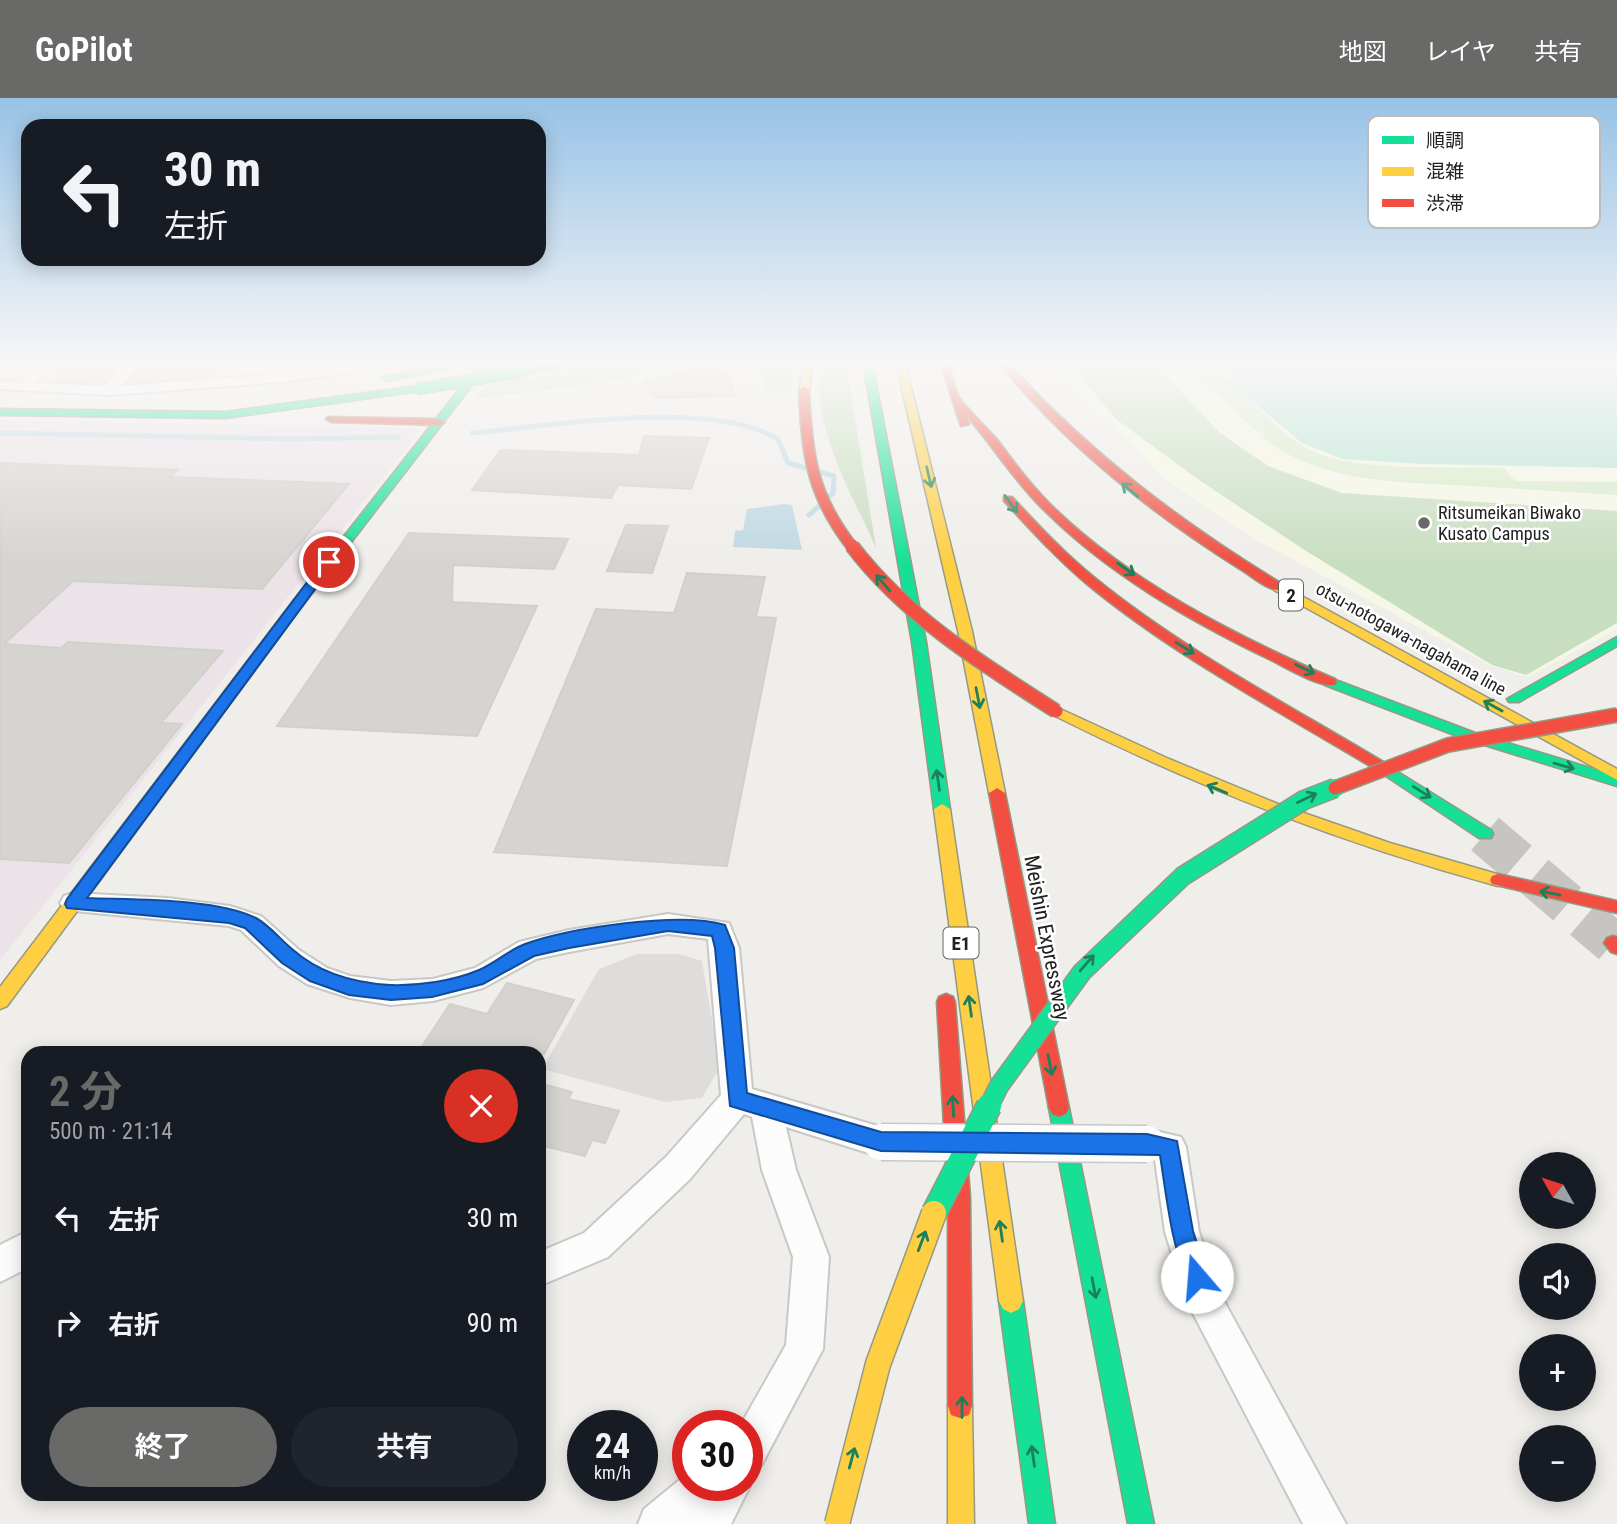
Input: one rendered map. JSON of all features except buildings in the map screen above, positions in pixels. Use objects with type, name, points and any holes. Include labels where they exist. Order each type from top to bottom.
[{"type":"main road","points":[[0,1001],[314,581],[434,430]]},
{"type":"main road","points":[[804,430],[807,456],[820,496],[864,561],[900,602],[949,640],[1056,711],[1124,747],[1280,814],[1355,840],[1505,884],[1617,907]]},
{"type":"main road","name":"E1","points":[[879,430],[919,642],[1042,1524]]},
{"type":"main road","name":"Meishin Expressway","points":[[916,430],[965,631],[1141,1524]]},
{"type":"main road","points":[[967,430],[971,441]]},
{"type":"main road","points":[[987,430],[1029,489],[1059,518],[1125,569],[1243,639],[1409,713],[1531,756],[1617,781]]},
{"type":"main road","name":"otsu-notogawa-nagahama line","points":[[1062,430],[1134,494],[1206,545],[1617,775]]},
{"type":"main road","name":"otsu-notogawa-nagahama line","points":[[1086,430],[1115,461],[1217,537],[1315,595],[1514,699],[1617,757]]},
{"type":"main road","points":[[999,487],[1020,516],[1051,549],[1091,584],[1175,642],[1361,754],[1485,834]]},
{"type":"main road","points":[[1514,699],[1617,641]]},
{"type":"main road","points":[[919,642],[916,690],[933,870]]},
{"type":"main road","points":[[837,1524],[875,1376],[903,1289],[939,1196],[1015,1057],[1060,995],[1100,948],[1144,906],[1191,867],[1284,810],[1347,779],[1455,742],[1509,730],[1617,715]]},
{"type":"main road","points":[[944,981],[958,1197],[961,1524]]},
{"type":"street","points":[[73,904],[167,908],[230,916],[251,923],[289,958],[317,976],[349,987],[391,993],[432,990],[483,977],[529,950],[569,941],[668,924],[719,930],[751,1103],[811,1257],[804,1349],[763,1423]]},
{"type":"street","points":[[751,1103],[881,1142],[1147,1144],[1170,1147],[1182,1231],[1204,1300],[1325,1524]]},
{"type":"street","points":[[546,1266],[596,1245],[751,1103]]},
{"type":"street","points":[[0,1265],[21,1252]]},
{"type":"street","points":[[659,1524],[686,1501]]},
{"type":"street","points":[[708,1524],[721,1501]]},
{"type":"shaded area","points":[[0,430],[419,430],[420,431],[0,960]]},
{"type":"shaded area","name":"Ritsumeikan Biwako Kusato Campus","points":[[1116,430],[1617,430],[1617,629],[1528,677],[1491,666],[1253,538],[1166,480]]},
{"type":"shaded area","points":[[637,954],[679,954],[702,961],[720,1067],[702,1098],[665,1102],[546,1070],[546,1062],[599,969]]},
{"type":"green space","points":[[826,430],[857,430],[876,548],[835,458]]},
{"type":"green space","points":[[1130,430],[1217,430],[1268,466],[1342,493],[1617,511],[1617,623],[1526,675],[1492,665],[1303,549],[1199,480]]},
{"type":"green space","points":[[1255,430],[1281,430],[1299,444],[1317,453],[1358,463],[1408,467],[1504,468],[1515,481],[1617,482],[1617,495],[1362,478],[1309,464],[1262,437],[1266,435]]},
{"type":"green space","points":[[1286,430],[1617,430],[1617,468],[1423,464],[1342,459],[1302,443]]},
{"type":"water","points":[[792,505],[802,550],[733,547],[735,531],[743,530],[747,509]]},
{"type":"waterway","points":[[472,433],[505,430]]},
{"type":"waterway","points":[[755,430],[778,439],[788,463],[834,476],[833,493],[809,515]]},
{"type":"waterway","points":[[0,433],[288,439],[398,437]]},
{"type":"tunnel","points":[[1485,834],[1613,943]]},
{"type":"traffic: fast","points":[[298,603],[433,430]]},
{"type":"traffic: fast","points":[[879,430],[919,642],[942,809]]},
{"type":"traffic: fast","points":[[1514,699],[1617,641]]},
{"type":"traffic: fast","points":[[1330,682],[1470,736],[1617,781]]},
{"type":"traffic: fast","points":[[1385,769],[1485,834]]},
{"type":"traffic: fast","points":[[934,1213],[999,1086],[1082,972],[1183,876],[1304,800],[1335,788]]},
{"type":"traffic: fast","points":[[1059,1108],[1141,1524]]},
{"type":"traffic: fast","points":[[1011,1301],[1042,1524]]},
{"type":"traffic: slow","points":[[916,430],[965,631],[997,793]]},
{"type":"traffic: slow","points":[[1278,587],[1617,775]]},
{"type":"traffic: slow","points":[[0,1001],[298,603]]},
{"type":"traffic: slow","points":[[1056,711],[1163,762],[1272,808],[1384,847],[1498,880]]},
{"type":"traffic: slow","points":[[942,809],[1011,1301]]},
{"type":"traffic: slow","points":[[837,1524],[878,1364],[934,1213]]},
{"type":"traffic: slow","points":[[960,1406],[961,1524]]},
{"type":"traffic: jam","points":[[805,430],[806,446],[818,490],[839,530],[868,568],[902,602],[940,633],[1056,711]]},
{"type":"traffic: jam","points":[[984,430],[1048,508],[1109,559],[1144,584],[1219,629],[1330,682]]},
{"type":"traffic: jam","points":[[1067,430],[1131,487],[1165,513],[1278,587]]},
{"type":"traffic: jam","points":[[1008,499],[1048,542],[1091,581],[1137,616],[1235,680],[1385,769]]},
{"type":"traffic: jam","points":[[1335,788],[1448,745],[1617,715]]},
{"type":"traffic: jam","points":[[997,793],[1059,1108]]},
{"type":"traffic: jam","points":[[1498,880],[1617,907]]},
{"type":"traffic: jam","points":[[1613,943],[1617,947]]},
{"type":"traffic: jam","points":[[946,1002],[959,1197],[960,1406]]},
{"type":"place","name":"Ritsumeikan Biwako Kusato Campus","points":[[1424,523]]},
{"type":"route","points":[[329,562],[73,904],[167,908],[230,916],[251,923],[289,958],[317,976],[349,987],[391,993],[432,990],[483,977],[529,950],[569,941],[668,924],[719,930],[724,948],[737,1099],[881,1142],[1147,1144],[1170,1147],[1182,1231],[1197,1277]]}]
